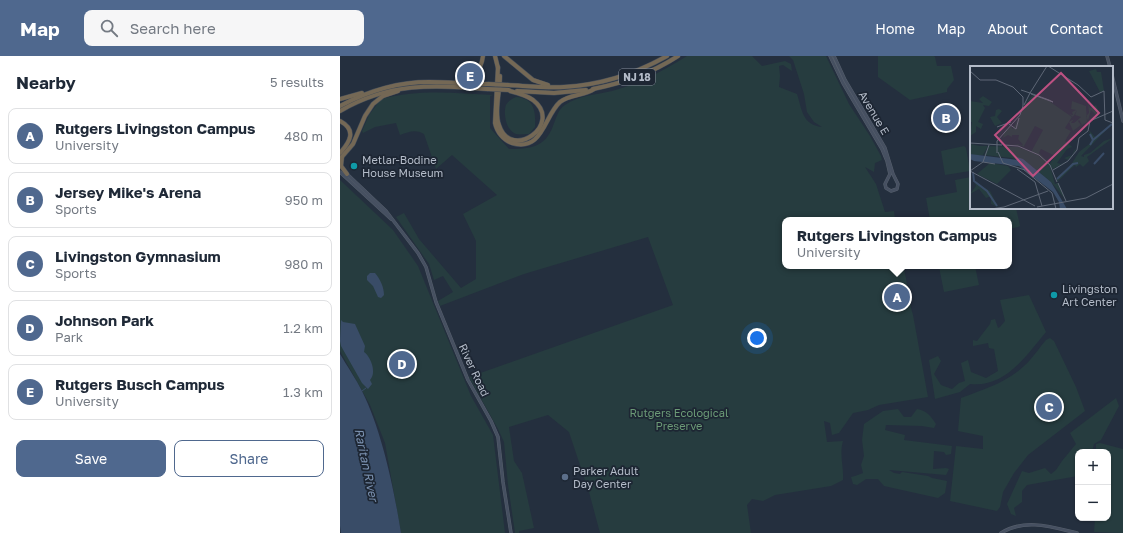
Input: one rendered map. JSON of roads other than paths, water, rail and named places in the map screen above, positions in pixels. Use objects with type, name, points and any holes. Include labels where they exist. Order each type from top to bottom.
[{"type":"highway","points":[[452,83],[470,78],[474,75],[479,69],[483,56]]},
{"type":"highway","points":[[495,56],[500,80],[497,117],[499,127],[504,134],[511,139],[528,139],[536,133],[540,127],[542,118],[540,110],[532,99],[509,89]]},
{"type":"highway","points":[[504,56],[533,80],[556,87]]},
{"type":"highway","name":"NJ 18","points":[[509,89],[582,85],[614,78],[641,69],[667,56]]},
{"type":"highway","name":"NJ 18","points":[[340,111],[379,89],[416,82],[452,83],[554,93],[594,89],[635,77],[678,56]]},
{"type":"highway","points":[[498,66],[495,123],[497,130],[502,136],[514,143],[527,143],[537,137],[542,131],[554,108],[563,100],[571,96],[590,92],[594,89]]},
{"type":"highway","points":[[341,156],[355,140],[365,116],[373,104],[383,96],[416,86]]},
{"type":"highway","name":"NJ 18","points":[[372,93],[416,86],[487,87]]},
{"type":"highway","points":[[340,99],[350,98],[366,92],[372,93]]},
{"type":"highway","points":[[340,106],[350,98]]},
{"type":"highway","points":[[342,122],[350,130],[349,141],[341,156],[340,162],[347,174]]},
{"type":"highway","points":[[340,150],[346,147]]},
{"type":"street","name":"Avenue E","points":[[830,56],[843,83],[882,148],[889,172],[889,178],[887,180]]},
{"type":"street","name":"Avenue E","points":[[834,56],[845,80],[883,143],[896,180]]},
{"type":"street","points":[[1107,56],[1110,66]]},
{"type":"street","points":[[1113,79],[1123,121]]},
{"type":"street","name":"River Road","points":[[340,167],[384,208],[423,260],[436,302],[468,380],[496,431],[500,443],[503,482],[511,533]]},
{"type":"street","name":"River Road","points":[[340,172],[395,223]]},
{"type":"street","points":[[887,180],[896,180],[898,187],[895,190],[891,191],[886,188],[885,184],[887,180]]},
{"type":"street","points":[[1001,533],[1016,526],[1032,525],[1077,533]]},
{"type":"water","points":[[370,273],[375,273],[379,278],[384,295],[381,298],[378,297],[373,286],[367,280],[367,276]]},
{"type":"water","points":[[341,320],[343,322],[355,324],[365,346],[364,352],[371,361],[373,373],[370,380],[372,384],[368,389],[362,383],[341,346]]},
{"type":"water","name":"Raritan River","points":[[340,354],[362,391],[376,424],[391,479],[401,533],[341,533]]},
{"type":"waterway","points":[[362,391],[366,388]]},
{"type":"place","name":"Rutgers Busch Campus","points":[[470,76]]},
{"type":"place","name":"Jersey Mike's Arena","points":[[946,118]]},
{"type":"place","name":"Metlar-Bodine House Museum","points":[[354,166]]},
{"type":"place","name":"Livingston Art Center","points":[[1054,295]]},
{"type":"place","name":"Rutgers Livingston Campus","points":[[897,297]]},
{"type":"place","name":"Johnson Park","points":[[402,364]]},
{"type":"place","name":"Livingston Gymnasium","points":[[1049,407]]},
{"type":"place","name":"Parker Adult Day Center","points":[[565,477]]},
{"type":"park label","name":"Rutgers Ecological Preserve","points":[[679,419]]}]
